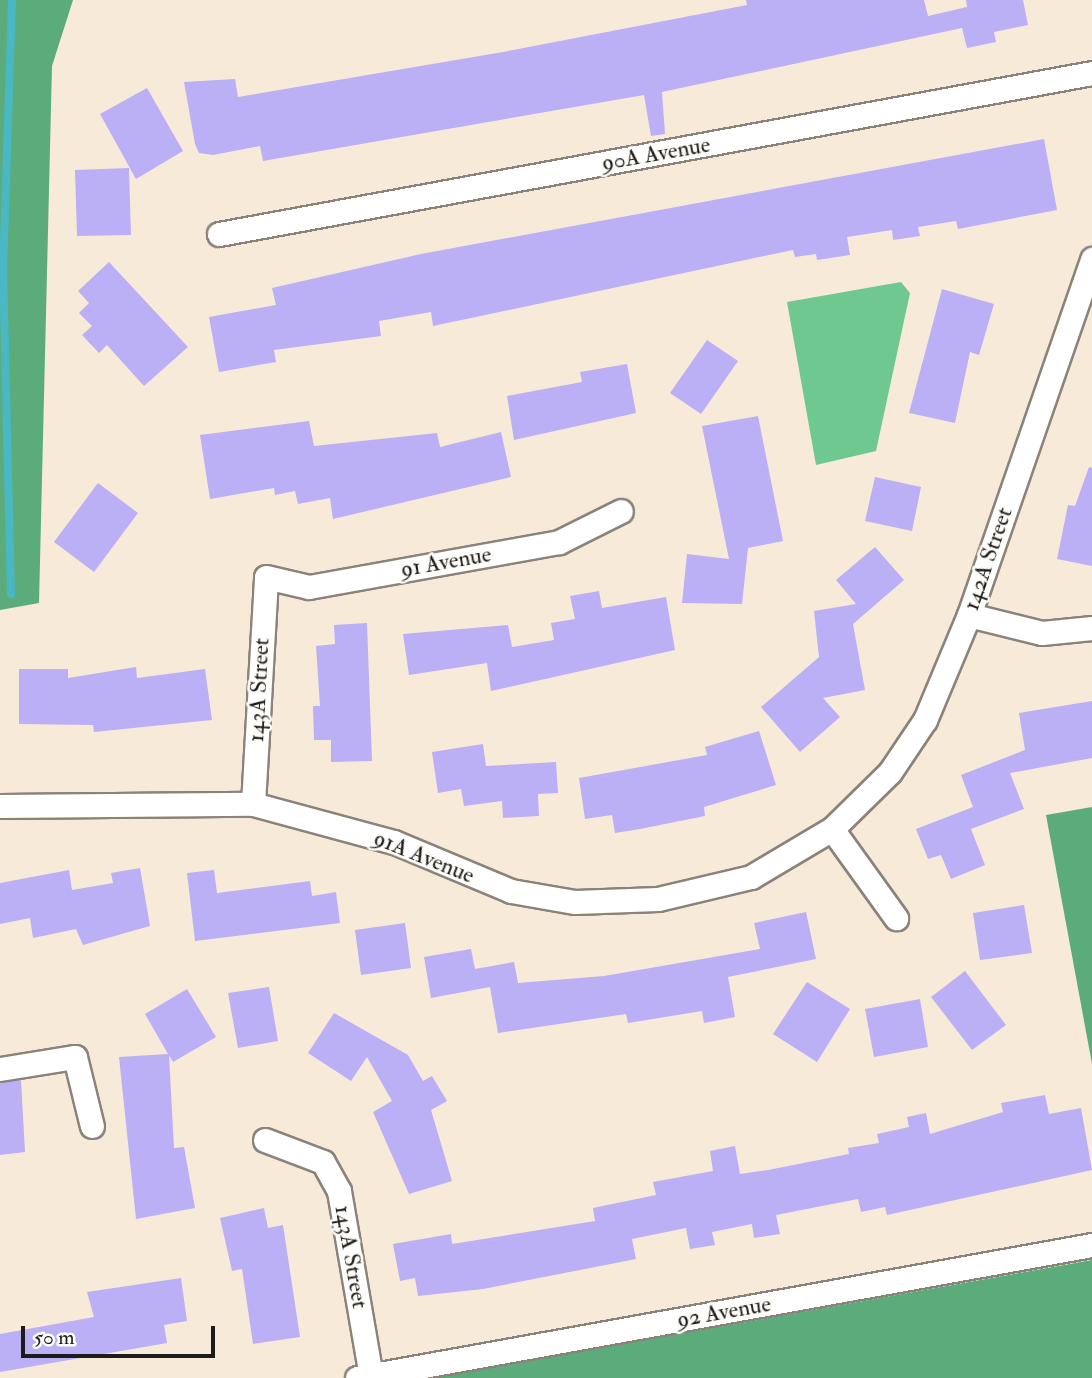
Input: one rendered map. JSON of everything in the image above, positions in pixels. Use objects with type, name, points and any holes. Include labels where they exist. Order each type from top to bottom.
[{"type":"street","name":"90A Avenue","points":[[219,234],[1092,73]]},
{"type":"street","name":"142A Street","points":[[832,830],[911,745],[969,615],[1092,259]]},
{"type":"street","name":"91 Avenue","points":[[266,577],[309,587],[559,541],[621,511]]},
{"type":"street","name":"143A Street","points":[[253,804],[266,577]]},
{"type":"street","points":[[969,615],[1042,632],[1092,628]]},
{"type":"street","name":"91A Avenue","points":[[0,806],[253,804],[394,842],[511,891],[575,902],[658,899],[718,887],[751,877],[832,830]]},
{"type":"street","points":[[832,830],[896,918]]},
{"type":"street","points":[[0,1069],[75,1057],[92,1126]]},
{"type":"street","name":"143A Street","points":[[265,1140],[323,1162],[339,1191],[364,1377]]},
{"type":"street","name":"92 Avenue","points":[[364,1377],[1092,1245]]},
{"type":"green space","points":[[0,0],[73,0],[52,66],[39,603],[0,610]]},
{"type":"green space","points":[[901,282],[910,293],[876,451],[816,465],[787,302]]},
{"type":"green space","points":[[1092,807],[1092,1064],[1046,815]]},
{"type":"green space","points":[[1092,1260],[1092,1378],[433,1378]]},
{"type":"building","points":[[746,0],[924,0],[928,16],[967,7],[966,0],[1023,0],[1028,25],[994,32],[996,42],[967,48],[962,28],[662,92],[665,134],[651,136],[644,95],[263,161],[260,146],[213,155],[199,153],[195,144],[184,82],[235,79],[238,97],[503,52],[747,5]]},
{"type":"building","points":[[147,88],[183,151],[136,179],[100,114]]},
{"type":"building","points":[[1044,139],[1057,210],[958,229],[956,221],[918,227],[920,236],[893,240],[892,230],[847,237],[850,255],[817,260],[816,254],[795,257],[793,250],[433,326],[431,312],[379,321],[381,336],[274,350],[276,362],[219,372],[209,317],[276,305],[272,288],[421,254]]},
{"type":"building","points":[[129,168],[131,235],[77,236],[75,170]]},
{"type":"building","points":[[109,262],[188,347],[144,386],[107,345],[99,353],[82,335],[92,326],[79,313],[89,303],[78,291]]},
{"type":"building","points":[[942,289],[994,304],[979,355],[970,352],[955,423],[909,413]]},
{"type":"building","points":[[707,340],[738,361],[701,414],[670,393]]},
{"type":"building","points":[[627,364],[636,413],[514,440],[507,396],[582,382],[580,372]]},
{"type":"building","points":[[758,416],[783,541],[748,548],[742,604],[682,603],[687,554],[729,559],[702,426]]},
{"type":"building","points":[[309,421],[314,446],[437,433],[440,447],[501,432],[511,477],[333,519],[330,498],[298,504],[295,491],[275,495],[274,488],[210,499],[200,435]]},
{"type":"building","points":[[1089,467],[1092,468],[1092,566],[1057,559],[1068,505],[1075,506]]},
{"type":"building","points":[[875,477],[921,487],[912,531],[865,521]]},
{"type":"building","points":[[98,483],[138,513],[94,572],[54,542]]},
{"type":"building","points":[[875,547],[904,580],[853,624],[865,690],[823,698],[840,717],[800,752],[761,707],[819,657],[814,611],[856,604],[836,580]]},
{"type":"building","points":[[599,591],[602,608],[666,597],[675,650],[491,691],[487,663],[409,675],[403,634],[508,625],[512,647],[554,640],[551,623],[575,619],[570,596]]},
{"type":"building","points":[[367,623],[372,761],[331,762],[331,740],[314,740],[313,706],[320,706],[316,646],[335,644],[334,625]]},
{"type":"building","points":[[136,667],[137,678],[205,669],[212,720],[94,732],[93,725],[19,724],[19,669],[68,669],[68,678]]},
{"type":"building","points":[[1092,701],[1092,758],[1010,773],[1024,809],[971,829],[985,865],[951,879],[941,855],[928,859],[916,829],[973,807],[961,775],[1025,750],[1019,713]]},
{"type":"building","points":[[759,731],[776,785],[704,807],[705,816],[640,829],[615,833],[612,815],[585,819],[579,778],[707,755],[705,747]]},
{"type":"building","points":[[483,744],[486,766],[556,762],[558,793],[538,794],[539,816],[503,818],[502,801],[464,806],[461,789],[438,793],[432,752]]},
{"type":"building","points":[[140,868],[150,926],[83,945],[76,929],[33,938],[30,918],[0,924],[0,883],[69,870],[72,890],[113,883],[111,873]]},
{"type":"building","points":[[214,870],[217,893],[310,881],[312,896],[336,892],[340,923],[195,941],[187,873]]},
{"type":"building","points":[[1024,905],[1032,953],[980,960],[973,913]]},
{"type":"building","points":[[806,912],[816,959],[728,977],[735,1017],[704,1023],[702,1011],[628,1023],[626,1014],[498,1033],[490,987],[431,998],[424,957],[471,949],[475,969],[514,962],[518,983],[604,976],[760,949],[754,923]]},
{"type":"building","points":[[405,923],[411,968],[361,975],[355,930]]},
{"type":"building","points":[[965,971],[1006,1025],[972,1050],[931,997]]},
{"type":"building","points":[[807,982],[850,1009],[817,1062],[773,1034]]},
{"type":"building","points":[[269,987],[278,1041],[238,1048],[228,993]]},
{"type":"building","points":[[187,989],[216,1037],[173,1062],[169,1055],[174,1148],[184,1147],[195,1208],[136,1219],[119,1057],[168,1054],[145,1014]]},
{"type":"building","points":[[920,999],[928,1047],[874,1057],[865,1009]]},
{"type":"building","points":[[334,1013],[408,1055],[423,1081],[432,1076],[447,1101],[431,1110],[452,1181],[409,1194],[373,1112],[392,1101],[367,1057],[351,1081],[308,1053]]},
{"type":"building","points":[[21,1080],[25,1152],[0,1155],[0,1083]]},
{"type":"building","points":[[1045,1095],[1049,1114],[1081,1108],[1092,1170],[887,1215],[885,1207],[861,1212],[858,1199],[776,1215],[780,1234],[754,1238],[752,1224],[712,1232],[715,1245],[690,1249],[686,1228],[632,1239],[636,1259],[483,1289],[418,1296],[415,1278],[400,1281],[393,1244],[451,1234],[452,1244],[595,1221],[593,1208],[656,1195],[653,1182],[713,1171],[710,1151],[735,1146],[740,1174],[768,1170],[849,1154],[848,1148],[879,1143],[877,1134],[909,1127],[907,1117],[926,1113],[930,1134],[1003,1112],[1001,1103]]},
{"type":"building","points":[[264,1208],[268,1228],[283,1225],[300,1337],[253,1344],[242,1269],[232,1271],[220,1218]]},
{"type":"building","points":[[181,1278],[187,1321],[164,1325],[167,1343],[0,1372],[0,1334],[94,1317],[87,1292]]},
{"type":"waterway","points":[[11,594],[3,272],[12,0]]}]
